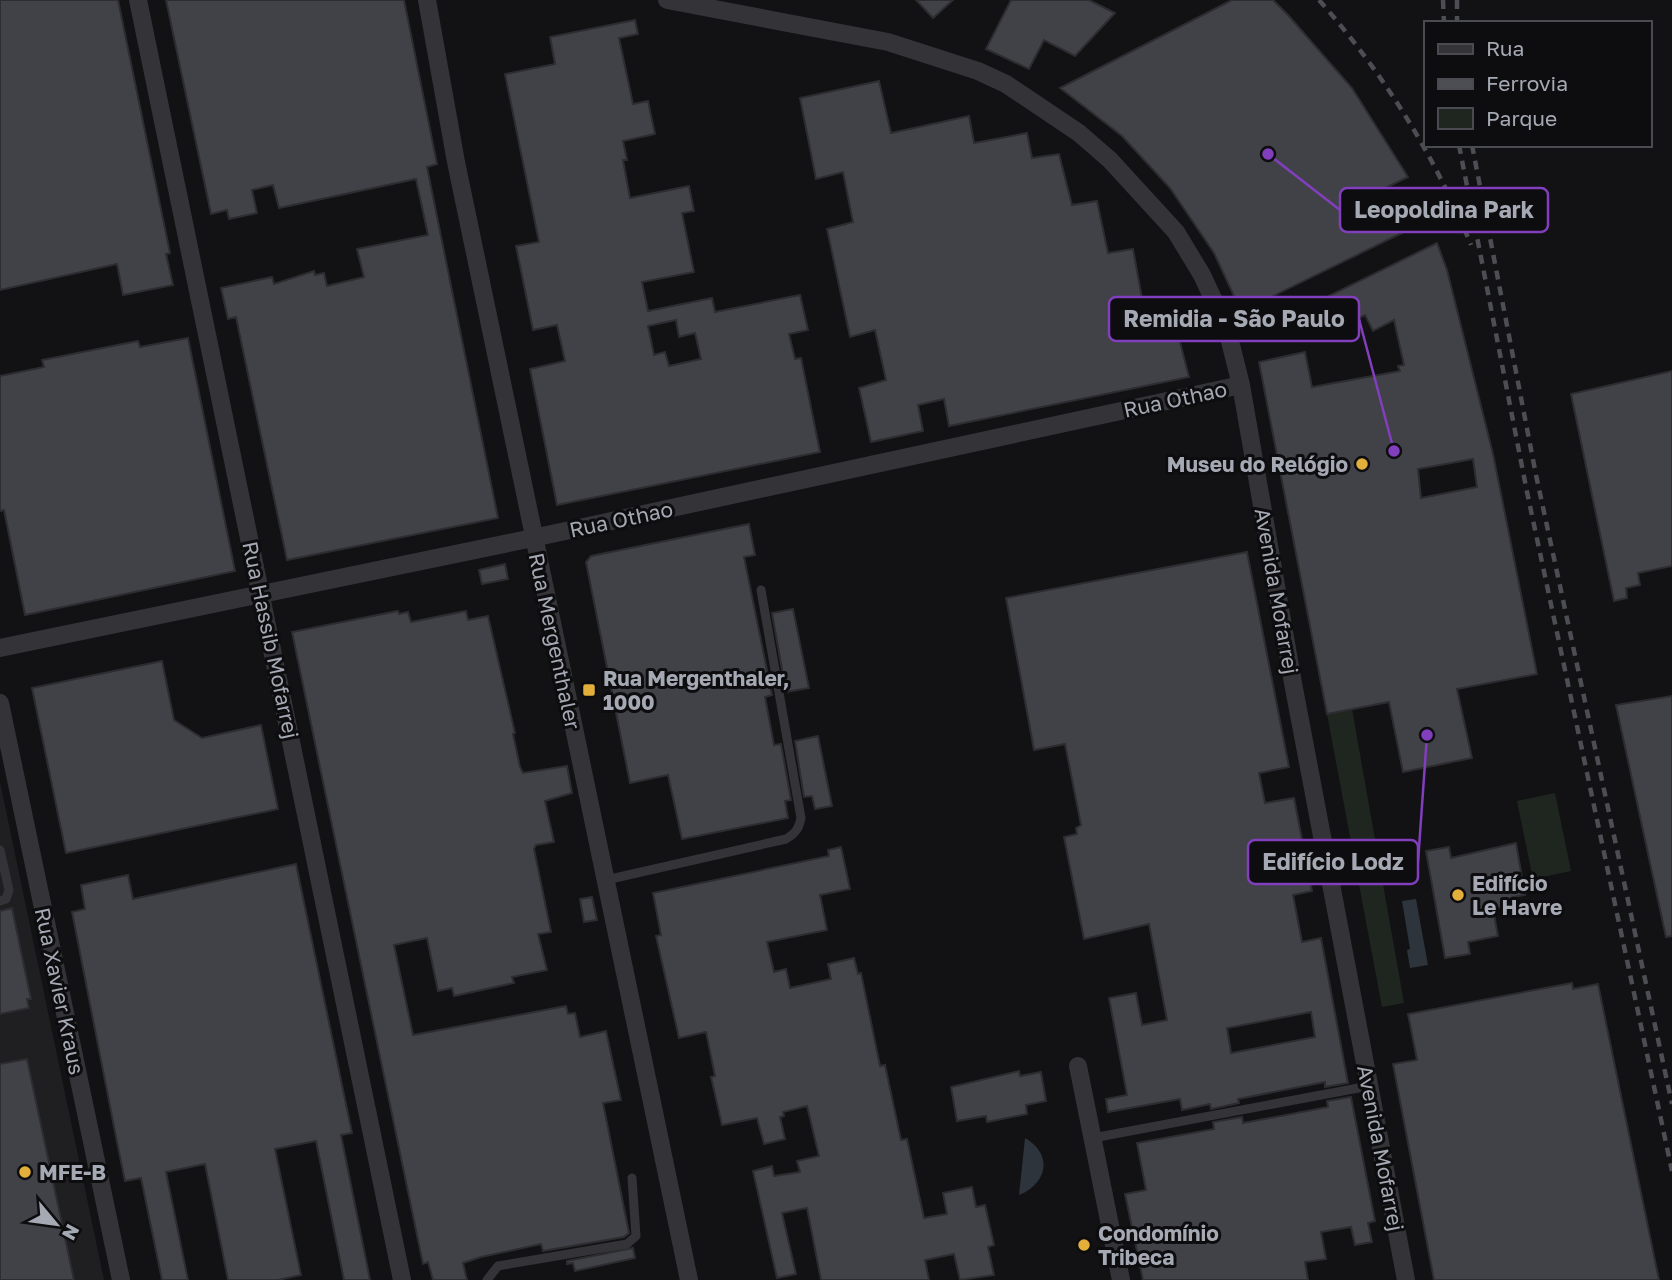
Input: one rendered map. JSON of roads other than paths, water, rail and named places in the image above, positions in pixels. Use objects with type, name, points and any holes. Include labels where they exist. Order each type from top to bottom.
[{"type":"street","name":"Rua Hassib Mofarrej","points":[[138,0],[402,1280]]},
{"type":"street","name":"Rua Mergenthaler","points":[[427,0],[458,176],[687,1280]]},
{"type":"street","name":"Avenida Mofarrej","points":[[667,0],[898,45],[978,71],[1006,84],[1051,114],[1110,160],[1176,232],[1202,275],[1227,329],[1241,385],[1406,1280]]},
{"type":"street","name":"Rua Othao","points":[[0,648],[533,538],[1241,385]]},
{"type":"street","name":"Rua Xavier Kraus","points":[[0,703],[121,1280]]},
{"type":"street","points":[[1078,1066],[1121,1280]]},
{"type":"lane","points":[[606,880],[786,839],[795,834],[802,818],[761,590]]},
{"type":"lane","points":[[0,850],[9,890],[6,899],[0,901]]},
{"type":"lane","points":[[1093,1138],[1369,1086]]},
{"type":"lane","points":[[486,1280],[498,1266],[627,1244],[636,1236],[638,1227],[632,1178]]},
{"type":"railway","points":[[1319,0],[1365,57],[1406,116],[1441,179],[1471,245]]},
{"type":"railway","points":[[1443,0],[1444,21]]},
{"type":"railway","points":[[1457,0],[1457,21]]},
{"type":"railway","points":[[1459,147],[1527,492],[1672,1171]]},
{"type":"railway","points":[[1472,147],[1536,475],[1672,1104]]},
{"type":"place","name":"Leopoldina Park","points":[[1268,154]]},
{"type":"place","name":"Remidia - São Paulo","points":[[1394,451]]},
{"type":"place","name":"Museu do Relógio","points":[[1362,464]]},
{"type":"place","name":"Rua Mergenthaler, 1000","points":[[589,690]]},
{"type":"place","name":"Edifício Lodz","points":[[1427,735]]},
{"type":"place","name":"Edifício Le Havre","points":[[1458,895]]},
{"type":"place","name":"MFE-B","points":[[25,1172]]},
{"type":"place","name":"Condomínio Tribeca","points":[[1084,1245]]}]
